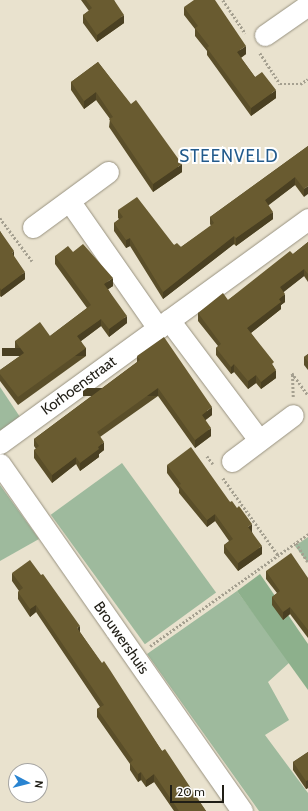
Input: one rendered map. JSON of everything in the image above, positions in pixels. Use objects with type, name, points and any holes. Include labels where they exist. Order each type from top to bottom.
[{"type":"street","points":[[265,35],[308,5]]},
{"type":"street","points":[[33,227],[70,202],[108,172]]},
{"type":"street","points":[[70,202],[163,324],[259,440]]},
{"type":"street","name":"Korhoenstraat","points":[[0,443],[308,219]]},
{"type":"street","points":[[223,468],[293,415]]},
{"type":"street","name":"Brouwershuis","points":[[0,464],[242,811]]},
{"type":"path","points":[[0,218],[32,261]]},
{"type":"path","points":[[293,415],[292,373],[308,395]]},
{"type":"path","points":[[207,456],[223,468],[278,556]]},
{"type":"path","points":[[135,657],[308,534]]},
{"type":"path","points":[[296,543],[308,562]]},
{"type":"green space","points":[[0,387],[20,417],[0,431]]},
{"type":"green space","points":[[122,463],[216,592],[145,644],[51,515]]},
{"type":"green space","points":[[0,485],[39,539],[0,561]]},
{"type":"green space","points":[[308,537],[308,563],[295,546]]},
{"type":"green space","points":[[260,574],[308,644],[308,690],[237,591]]},
{"type":"green space","points":[[237,591],[290,662],[268,682],[289,720],[265,735],[308,793],[308,811],[259,811],[147,654]]},
{"type":"building","points":[[86,0],[114,0],[124,15],[97,35],[83,15],[92,8]]},
{"type":"building","points":[[194,0],[215,0],[246,46],[237,52],[255,77],[262,72],[276,90],[251,108],[207,48],[209,46],[195,28],[198,26],[184,7]]},
{"type":"building","points":[[98,62],[131,104],[136,100],[182,164],[153,184],[109,119],[113,117],[96,92],[84,101],[71,82]]},
{"type":"building","points":[[308,146],[308,186],[304,189],[295,177],[265,200],[273,212],[236,238],[234,236],[163,292],[130,238],[126,240],[114,223],[123,217],[118,210],[137,197],[174,245],[177,243],[181,247],[214,223],[210,217]]},
{"type":"building","points":[[0,231],[14,251],[12,253],[25,272],[1,290],[0,288]]},
{"type":"building","points":[[308,242],[308,274],[304,269],[280,287],[285,294],[279,299],[281,302],[247,328],[274,362],[272,364],[276,370],[261,382],[256,375],[248,381],[234,364],[231,367],[216,348],[221,344],[198,313],[223,293],[228,300],[290,251],[293,254]]},
{"type":"building","points":[[83,244],[113,278],[104,284],[127,316],[109,329],[101,319],[77,336],[86,348],[18,397],[0,374],[0,370],[24,353],[15,341],[40,322],[50,336],[91,305],[55,256],[68,246],[73,252]]},
{"type":"building","points":[[164,337],[212,407],[202,415],[211,428],[195,440],[158,388],[97,432],[104,442],[98,447],[99,449],[80,463],[76,457],[52,475],[34,450],[39,446],[34,439],[140,360],[137,356]]},
{"type":"building","points":[[308,354],[308,362],[304,357]]},
{"type":"building","points":[[191,447],[230,502],[232,501],[237,508],[239,506],[252,524],[248,527],[262,546],[238,563],[224,545],[233,539],[215,514],[207,520],[179,485],[181,484],[167,465]]},
{"type":"building","points":[[291,553],[308,578],[308,630],[290,607],[283,612],[272,597],[280,591],[266,571]]},
{"type":"building","points":[[30,560],[41,575],[43,574],[80,626],[77,628],[102,663],[104,661],[162,751],[165,749],[206,811],[179,811],[154,774],[146,780],[141,772],[138,774],[130,763],[133,760],[97,709],[104,705],[36,605],[30,609],[18,592],[23,588],[12,573]]},
{"type":"building","points":[[308,752],[308,780],[306,781],[293,762]]},
{"type":"district","name":"STEENVELD","points":[[229,157]]}]
